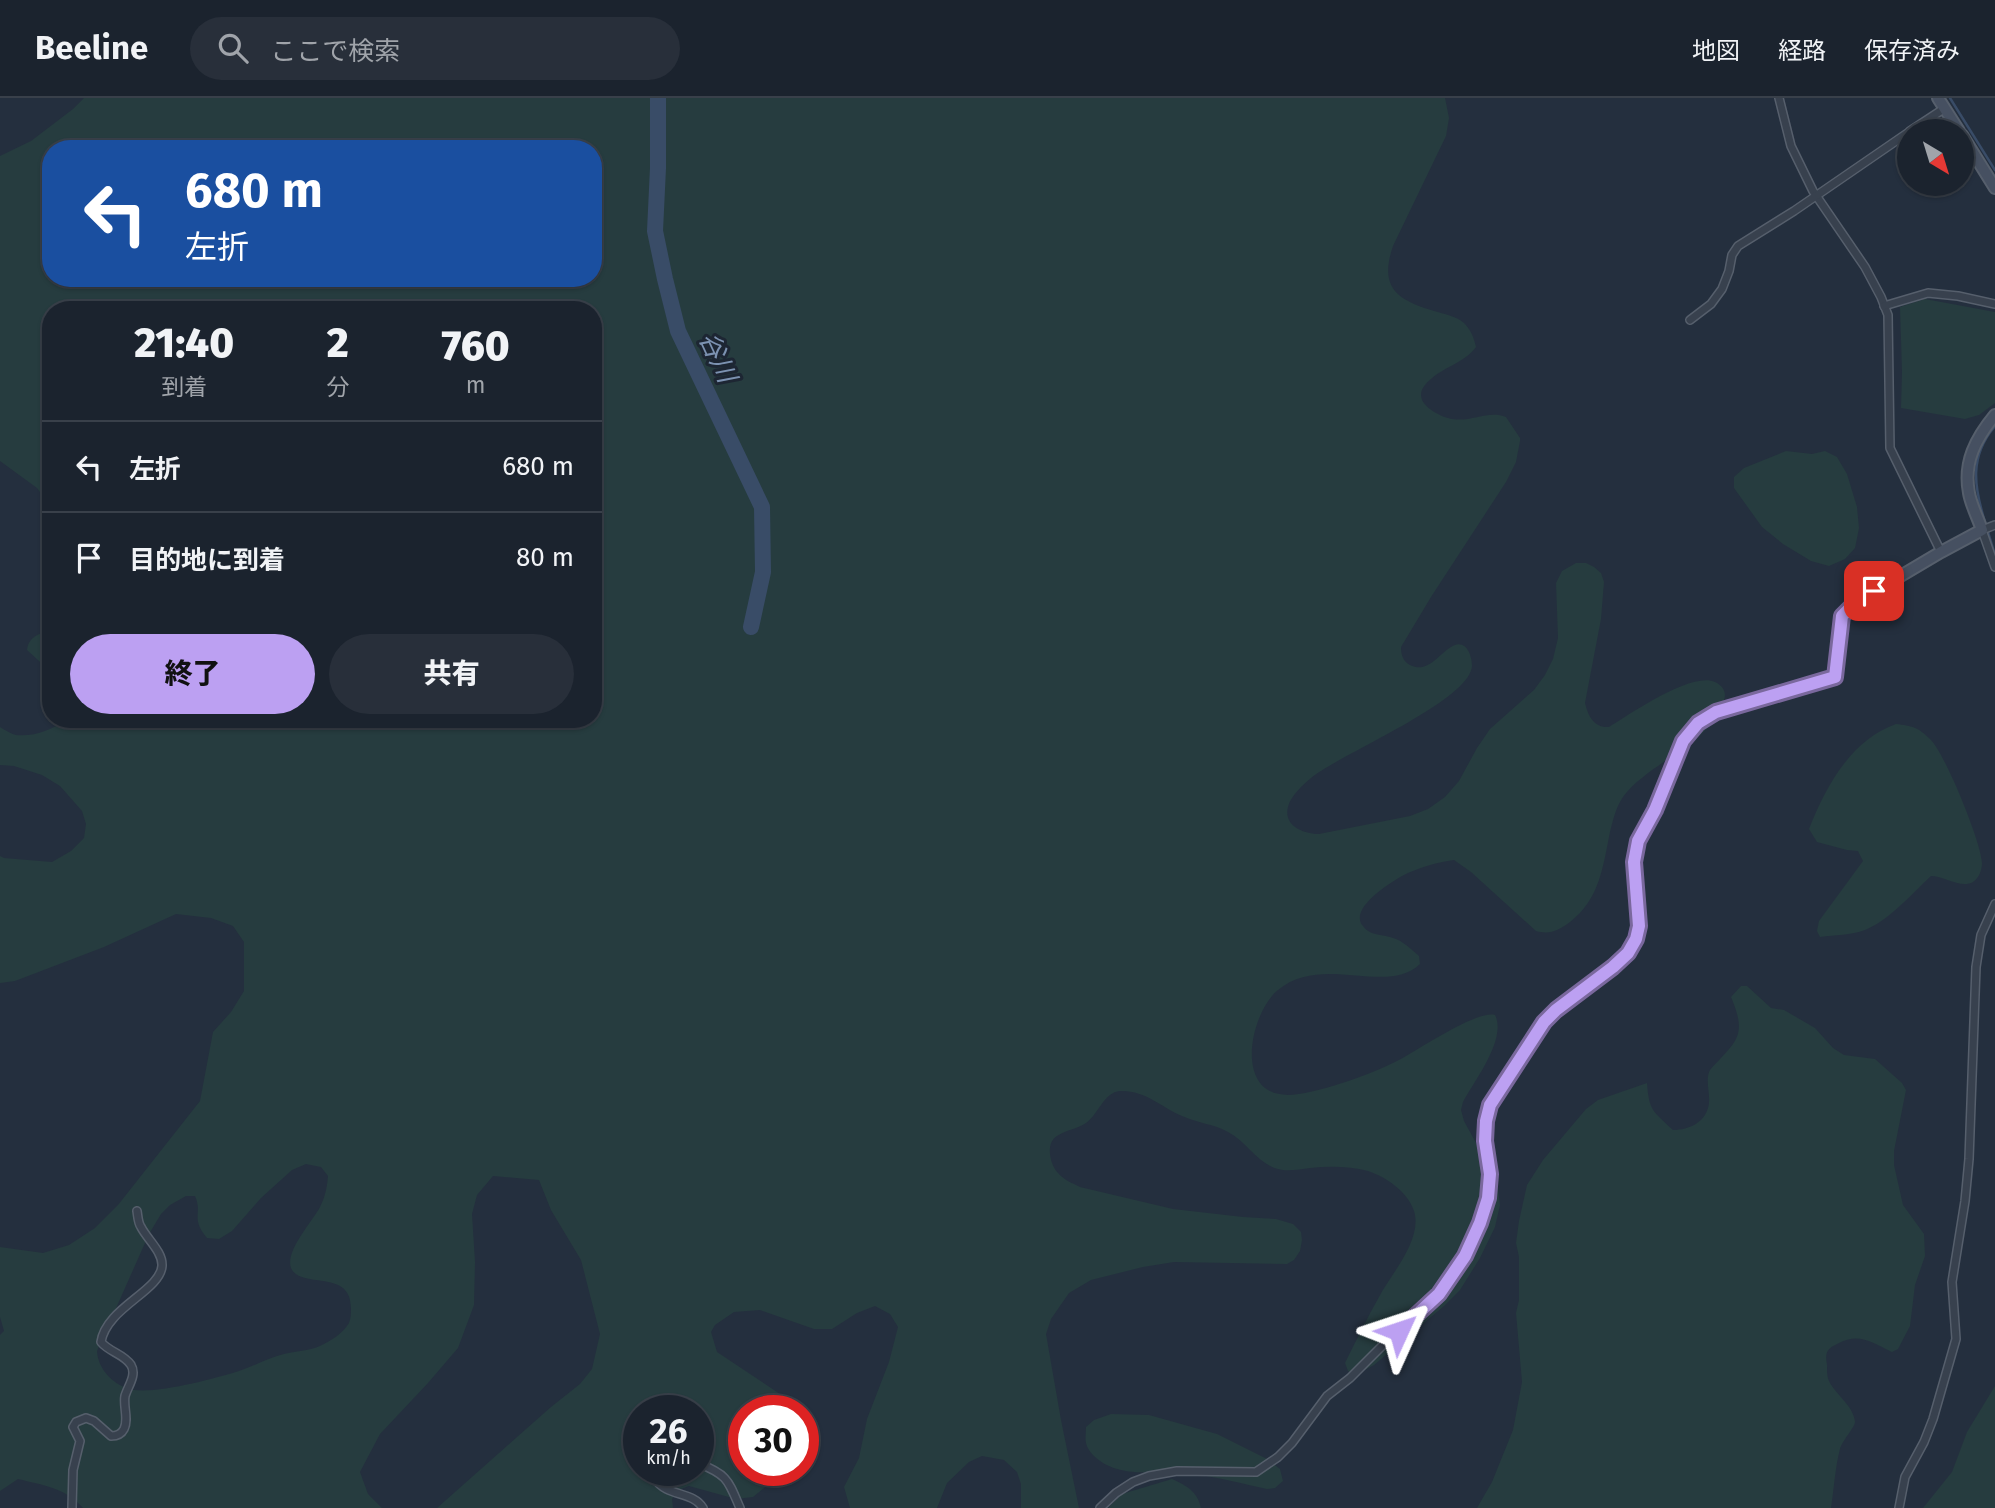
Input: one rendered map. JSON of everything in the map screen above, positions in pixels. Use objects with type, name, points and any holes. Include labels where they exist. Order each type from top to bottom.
[{"type":"street","points":[[1779,98],[1791,146],[1816,196],[1865,267],[1885,306],[1890,336],[1890,448],[1941,552]]},
{"type":"street","points":[[1924,119],[1942,103],[1952,119]]},
{"type":"street","points":[[1690,320],[1710,304],[1722,289],[1732,255],[1738,246],[1897,141]]},
{"type":"street","points":[[1974,154],[1995,188]]},
{"type":"street","points":[[1885,306],[1928,293],[1995,304]]},
{"type":"street","points":[[1995,415],[1977,439],[1968,465],[1969,492],[1995,567]]},
{"type":"street","points":[[1100,1508],[1116,1493],[1149,1475],[1177,1471],[1256,1472],[1293,1443],[1328,1396],[1439,1294],[1465,1256],[1488,1198],[1490,1174],[1485,1141],[1490,1105],[1544,1022],[1613,967],[1628,953],[1636,939],[1639,926],[1634,862],[1638,841],[1655,810],[1683,741],[1698,723],[1716,712],[1835,677],[1842,616],[1855,603],[1941,552],[1995,525]]},
{"type":"street","points":[[1899,1508],[1905,1477],[1933,1419],[1956,1339],[1952,1282],[1969,1159],[1976,967],[1981,935],[1995,904]]},
{"type":"street","points":[[72,1508],[72,1470],[80,1441],[74,1427],[76,1422],[86,1418],[94,1421],[115,1437],[125,1427],[124,1403],[133,1369],[123,1357],[103,1346],[102,1335],[123,1308],[157,1277],[162,1265],[159,1254],[139,1225],[137,1211]]},
{"type":"street","points":[[714,1470],[732,1486],[740,1508]]},
{"type":"street","points":[[659,1486],[694,1499],[703,1508]]},
{"type":"green space","points":[[84,98],[1445,98],[1449,118],[1446,136],[1393,246],[1388,272],[1390,282],[1394,290],[1410,302],[1461,321],[1470,331],[1476,347],[1425,385],[1421,394],[1425,404],[1438,414],[1457,420],[1490,415],[1506,417],[1520,441],[1516,462],[1506,482],[1431,597],[1401,650],[1408,663],[1422,667],[1460,644],[1469,652],[1472,666],[1466,680],[1450,695],[1311,778],[1292,798],[1287,814],[1289,819],[1296,828],[1319,834],[1410,816],[1428,809],[1445,797],[1459,781],[1490,729],[1534,690],[1545,675],[1553,659],[1558,638],[1556,583],[1562,571],[1576,563],[1586,563],[1594,567],[1601,573],[1604,582],[1601,619],[1585,703],[1590,717],[1599,726],[1609,727],[1661,696],[1692,683],[1705,680],[1715,682],[1723,688],[1725,694],[1717,716],[1709,727],[1637,782],[1623,797],[1614,818],[1599,881],[1588,903],[1566,925],[1550,932],[1536,931],[1454,860],[1414,870],[1372,897],[1361,912],[1360,919],[1369,932],[1397,939],[1407,946],[1419,956],[1420,964],[1406,973],[1390,976],[1334,974],[1295,980],[1278,990],[1260,1016],[1254,1033],[1253,1068],[1259,1082],[1271,1091],[1288,1095],[1327,1088],[1385,1067],[1460,1025],[1486,1015],[1495,1015],[1497,1036],[1461,1110],[1498,1189],[1500,1205],[1495,1227],[1460,1290],[1374,1365],[1355,1375],[1348,1371],[1345,1363],[1414,1233],[1414,1211],[1402,1192],[1382,1177],[1354,1168],[1278,1169],[1223,1129],[1182,1116],[1137,1093],[1114,1092],[1086,1123],[1053,1139],[1051,1160],[1063,1178],[1080,1187],[1173,1209],[1276,1219],[1293,1224],[1301,1232],[1302,1240],[1300,1251],[1294,1260],[1287,1264],[1174,1262],[1091,1280],[1069,1293],[1051,1319],[1046,1334],[1079,1508],[1021,1508],[1021,1484],[1017,1472],[1004,1460],[982,1456],[969,1462],[947,1483],[937,1508],[850,1508],[844,1487],[859,1458],[867,1419],[889,1362],[898,1327],[890,1314],[875,1306],[857,1313],[832,1329],[814,1329],[760,1310],[734,1312],[715,1325],[711,1332],[717,1352],[782,1395],[728,1395],[728,1486],[767,1486],[753,1497],[736,1499],[689,1486],[678,1490],[672,1499],[673,1508],[437,1508],[580,1384],[592,1369],[600,1334],[581,1260],[551,1210],[539,1180],[493,1176],[477,1195],[472,1214],[474,1305],[458,1348],[380,1434],[360,1472],[368,1494],[382,1508],[83,1508],[61,1492],[18,1479],[0,1491],[0,1335],[4,1331],[0,1317],[0,1247],[43,1253],[69,1245],[95,1228],[118,1205],[200,1101],[213,1032],[231,1012],[244,991],[244,942],[233,926],[211,918],[176,914],[104,947],[15,981],[0,983],[0,856],[52,862],[71,851],[84,838],[86,824],[82,811],[60,786],[42,775],[14,766],[0,765],[0,727],[22,735],[51,728],[602,728],[602,301],[42,301],[42,495],[37,488],[0,461],[0,156],[31,141]],"holes":[[[306,1164],[321,1167],[328,1176],[326,1192],[292,1253],[291,1268],[305,1278],[343,1288],[349,1296],[351,1308],[346,1327],[320,1346],[278,1356],[239,1371],[172,1387],[134,1390],[120,1385],[104,1371],[97,1351],[149,1234],[170,1205],[186,1196],[195,1196],[199,1226],[207,1238],[219,1239],[232,1231],[261,1198],[292,1170]]]},
{"type":"green space","points":[[1925,299],[1995,312],[1995,403],[1979,415],[1965,419],[1901,408],[1900,307]]},
{"type":"green space","points":[[1786,451],[1812,454],[1825,451],[1837,457],[1847,474],[1857,507],[1859,528],[1855,548],[1845,559],[1829,566],[1811,561],[1783,544],[1762,527],[1734,488],[1734,477],[1744,468]]},
{"type":"green space","points":[[42,633],[42,664],[27,650],[32,639]]},
{"type":"green space","points":[[1896,724],[1911,726],[1937,747],[1969,818],[1980,852],[1981,871],[1973,882],[1968,884],[1931,876],[1900,906],[1874,926],[1854,933],[1820,937],[1817,931],[1819,921],[1863,861],[1858,851],[1817,842],[1809,829],[1823,797],[1842,766],[1866,741]]},
{"type":"green space","points":[[1741,986],[1747,986],[1771,1008],[1784,1010],[1815,1028],[1833,1048],[1844,1055],[1875,1059],[1902,1083],[1906,1090],[1894,1151],[1894,1165],[1903,1205],[1924,1234],[1925,1256],[1915,1285],[1910,1326],[1898,1349],[1892,1352],[1865,1340],[1852,1339],[1833,1346],[1827,1352],[1828,1379],[1848,1405],[1855,1422],[1840,1449],[1831,1508],[1477,1508],[1492,1482],[1513,1430],[1522,1382],[1516,1313],[1519,1300],[1519,1257],[1516,1243],[1527,1185],[1543,1160],[1586,1109],[1598,1100],[1647,1083],[1653,1110],[1673,1130],[1691,1126],[1701,1120],[1708,1110],[1710,1070],[1737,1038],[1739,1021],[1731,997]]},
{"type":"green space","points":[[1995,1386],[1995,1508],[1923,1508],[1952,1472],[1967,1432]]},
{"type":"green space","points":[[1111,1414],[1149,1415],[1217,1434],[1267,1459],[1280,1469],[1283,1481],[1275,1488],[1267,1489],[1193,1474],[1116,1469],[1094,1456],[1086,1441],[1086,1427],[1094,1420]]},
{"type":"green space","points":[[1172,1479],[1191,1490],[1201,1508],[1108,1508],[1122,1494]]},
{"type":"waterway","name":"谷川","points":[[658,98],[655,231],[678,331],[762,507],[763,572],[751,627]]},
{"type":"waterway","points":[[1950,98],[1995,170]]},
{"type":"waterway","points":[[1985,522],[1978,496],[1976,472],[1981,449],[1995,426]]},
{"type":"waterway","points":[[1988,532],[1995,555]]},
{"type":"route","points":[[1399,1331],[1439,1294],[1465,1256],[1480,1223],[1488,1198],[1490,1174],[1485,1141],[1490,1105],[1544,1022],[1613,967],[1628,953],[1636,939],[1639,926],[1634,862],[1638,841],[1655,810],[1683,741],[1698,723],[1716,712],[1835,677],[1842,616],[1855,603],[1874,591]]}]
